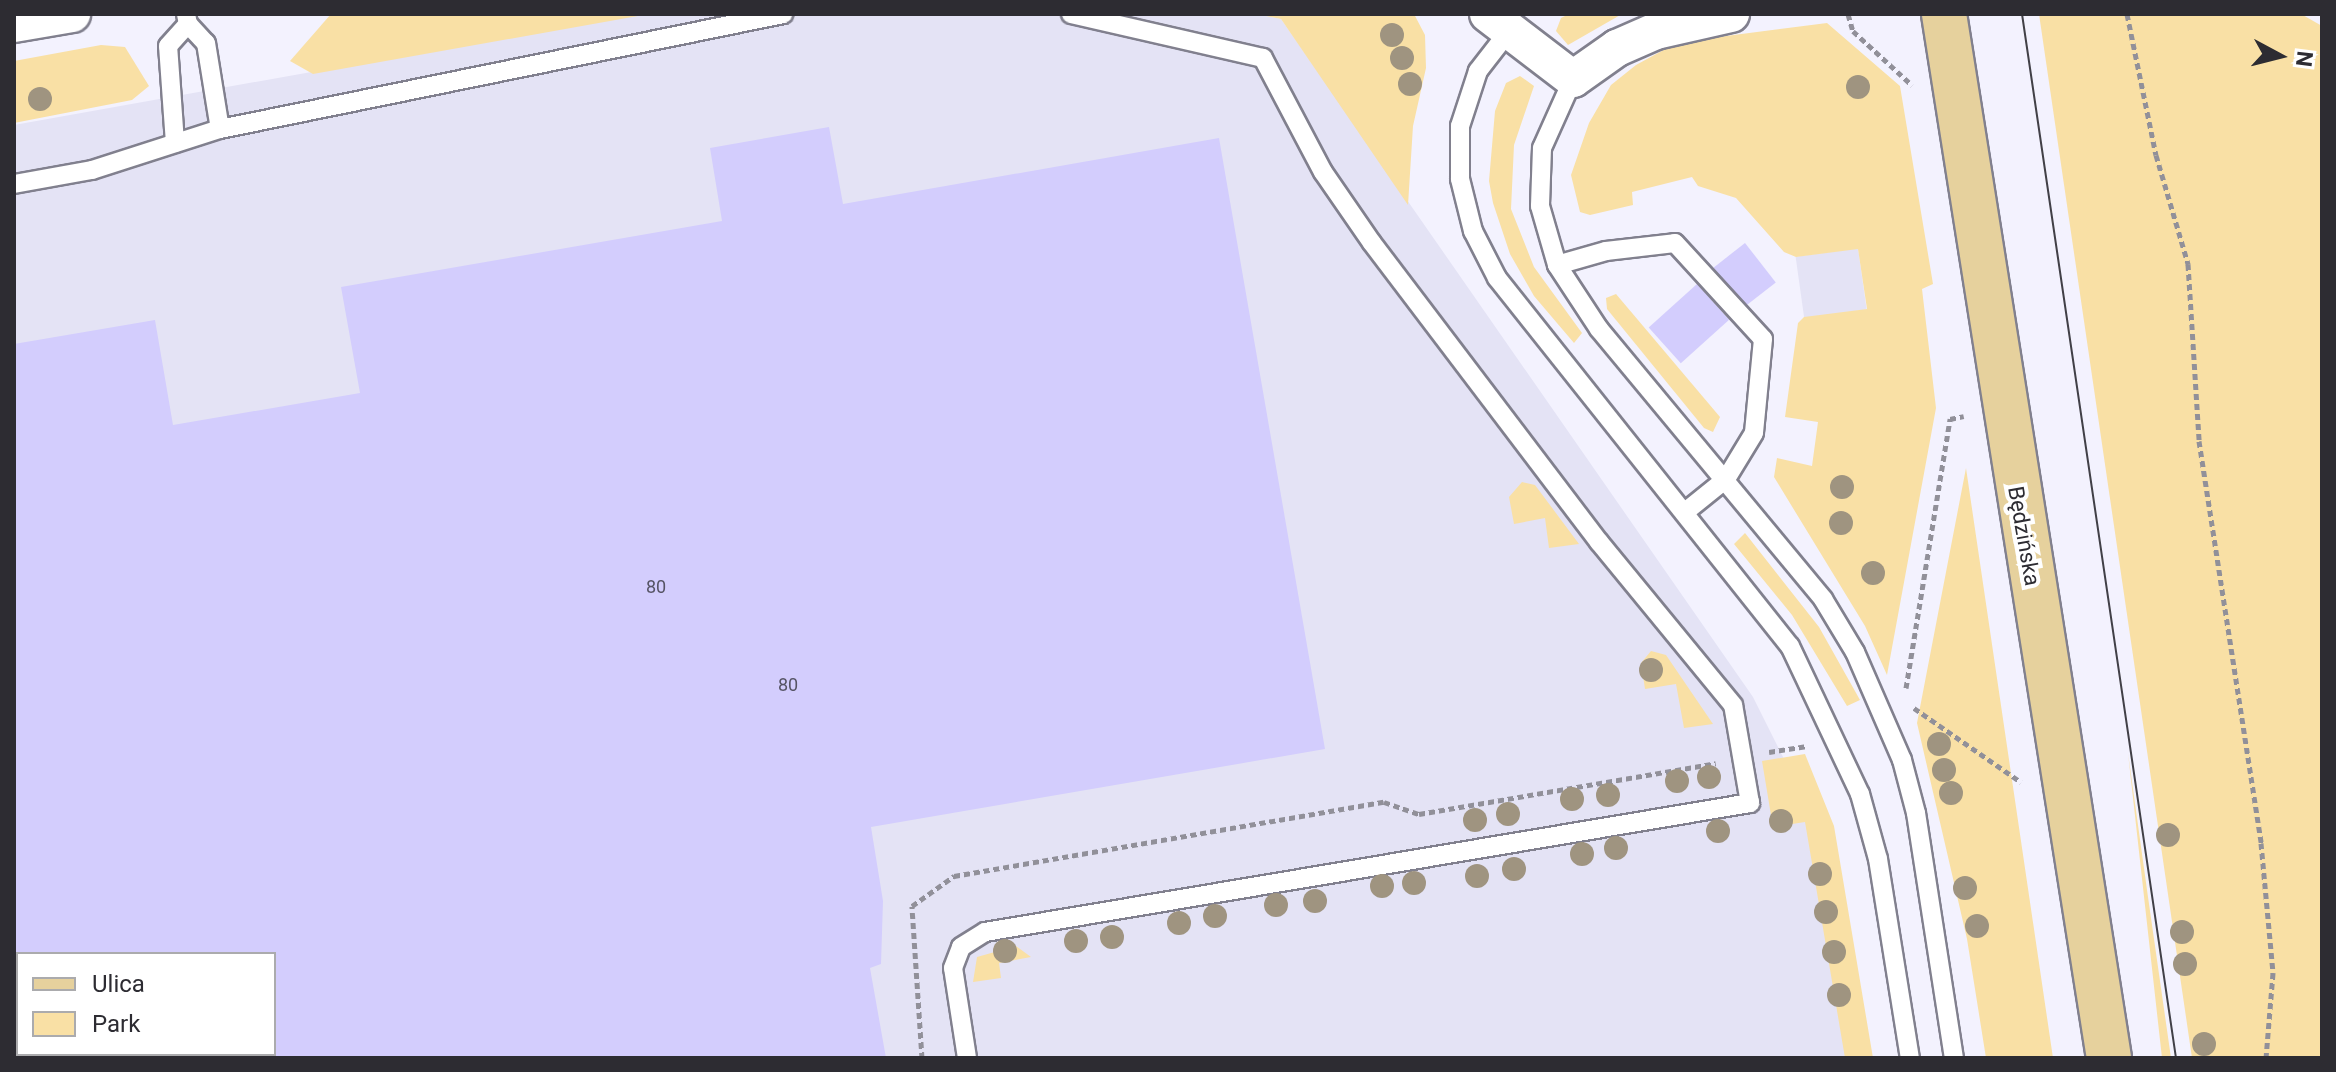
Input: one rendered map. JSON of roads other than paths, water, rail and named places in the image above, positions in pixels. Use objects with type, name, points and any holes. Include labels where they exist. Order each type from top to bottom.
[{"type":"main road","name":"Będzińska","points":[[1944,14],[2109,1058]]},
{"type":"street","points":[[14,24],[72,14]]},
{"type":"street","points":[[1507,20],[1573,79],[1617,48],[1656,31],[1731,14]]},
{"type":"lane","points":[[14,184],[92,170],[220,129],[783,14]]},
{"type":"lane","points":[[967,1058],[953,968],[961,947],[985,932],[1750,803],[1733,705],[1599,542],[1372,243],[1323,172],[1263,58],[1071,14]]},
{"type":"lane","points":[[175,143],[168,46],[187,19],[206,43],[220,129]]},
{"type":"lane","points":[[1507,20],[1478,71],[1460,126],[1460,179],[1473,231],[1497,278],[1790,646],[1837,737],[1878,859],[1910,1058]]},
{"type":"lane","points":[[1573,79],[1542,148],[1540,206],[1557,265],[1599,329],[1823,599],[1855,652],[1897,748],[1926,867],[1954,1058]]},
{"type":"lane","points":[[1557,265],[1606,251],[1675,243],[1763,339],[1754,433],[1726,479],[1685,512]]},
{"type":"tram line","points":[[2022,14],[2176,1058]]}]
